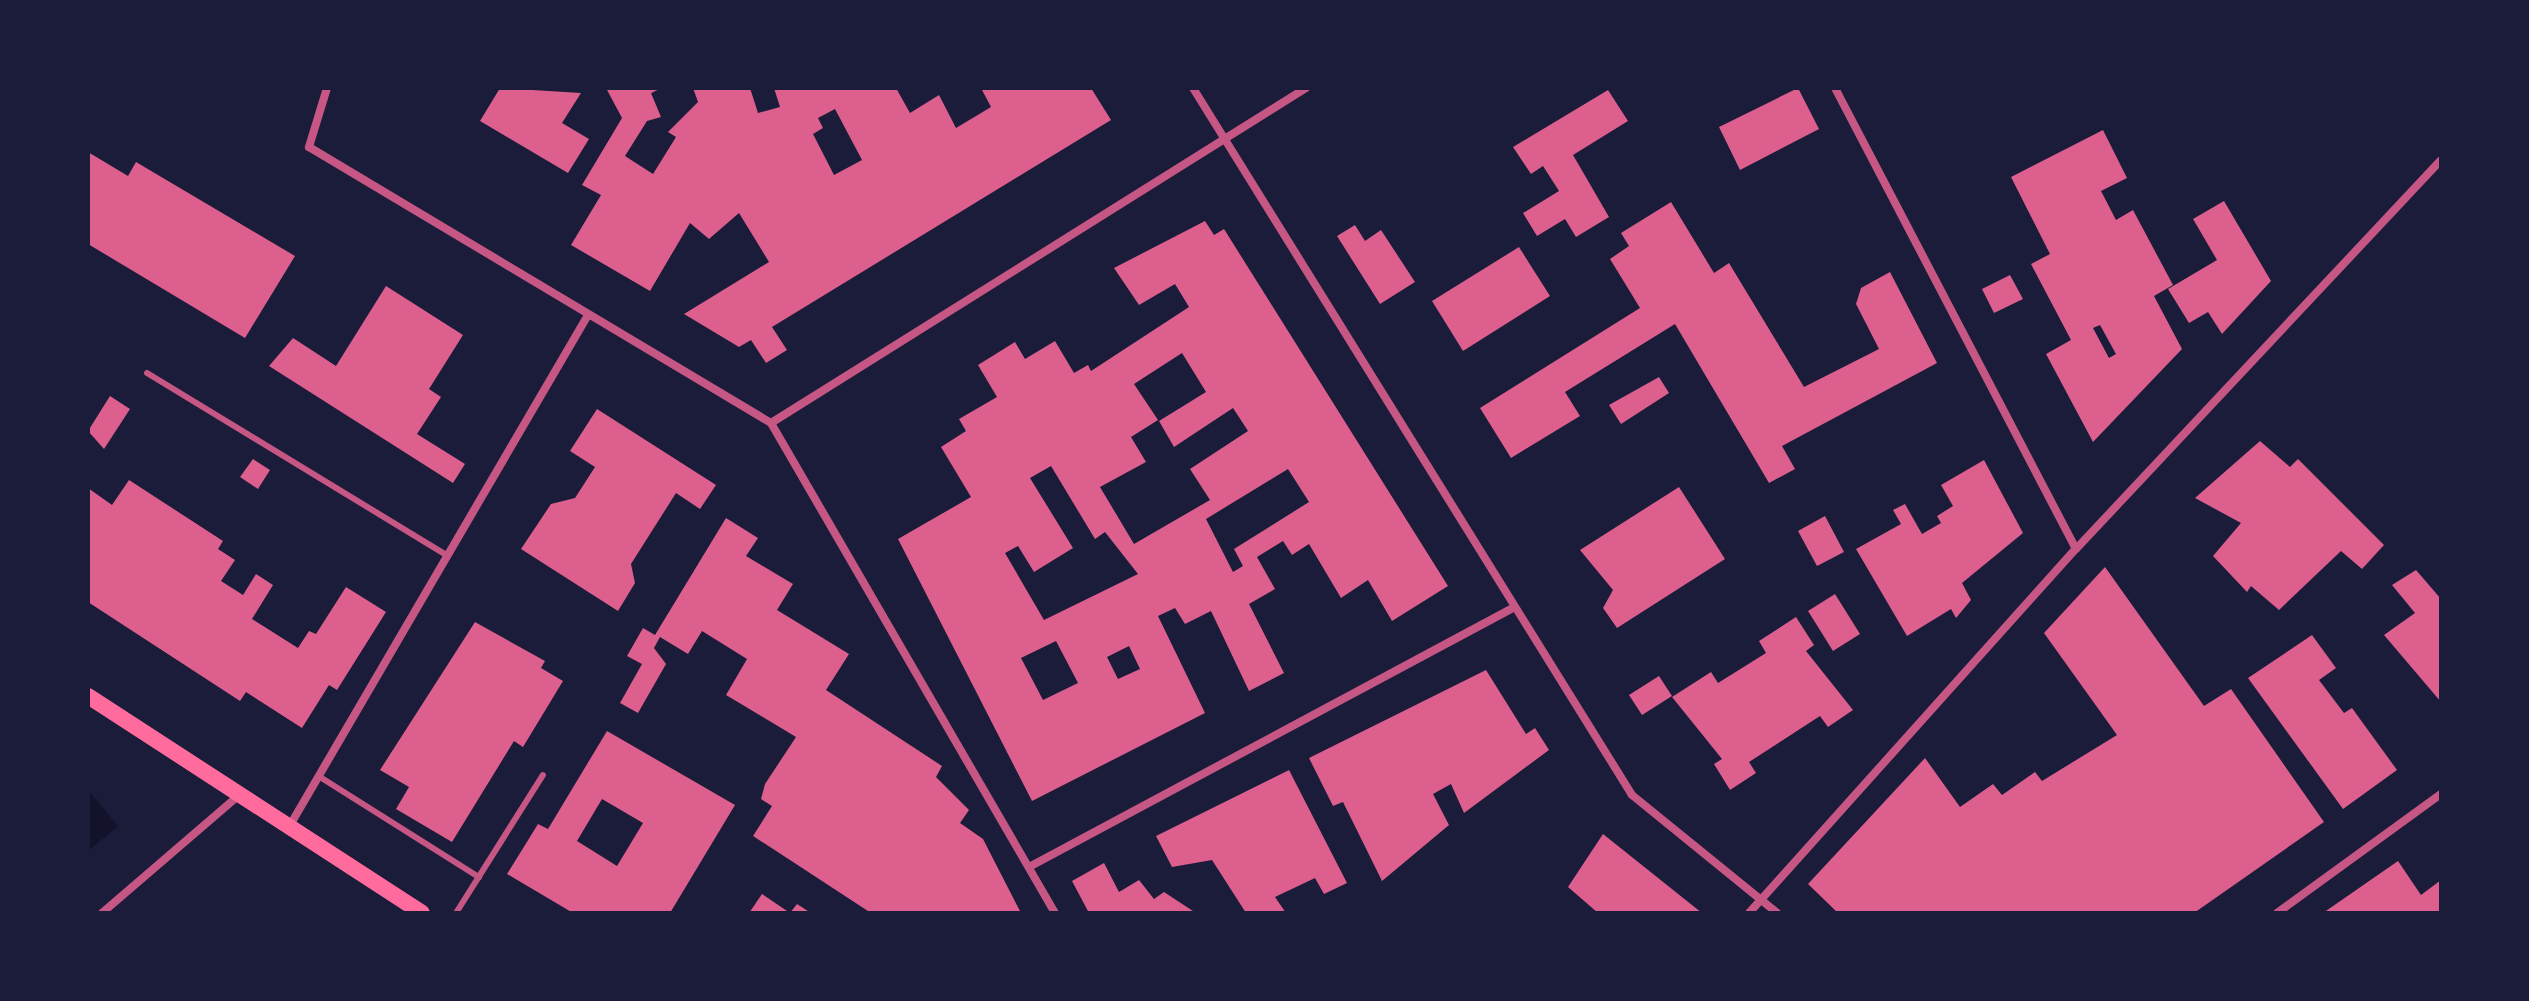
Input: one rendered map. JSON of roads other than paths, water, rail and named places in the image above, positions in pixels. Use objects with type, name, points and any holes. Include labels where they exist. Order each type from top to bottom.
[{"type":"main road","points":[[88,696],[422,913]]},
{"type":"street","points":[[327,88],[309,147],[771,423],[1055,913]]},
{"type":"street","points":[[1193,88],[1511,609],[1632,795],[1777,913]]},
{"type":"street","points":[[771,423],[1306,88]]},
{"type":"street","points":[[1835,88],[2076,549]]},
{"type":"street","points":[[1749,913],[1760,897],[2076,549],[2441,160]]},
{"type":"street","points":[[289,827],[450,557],[588,315]]},
{"type":"street","points":[[1029,867],[1511,609]]},
{"type":"street","points":[[2277,913],[2441,794]]},
{"type":"street","points":[[102,913],[239,795]]},
{"type":"lane","points":[[147,373],[450,557]]},
{"type":"lane","points":[[456,913],[543,775]]},
{"type":"lane","points":[[320,777],[479,877]]}]
